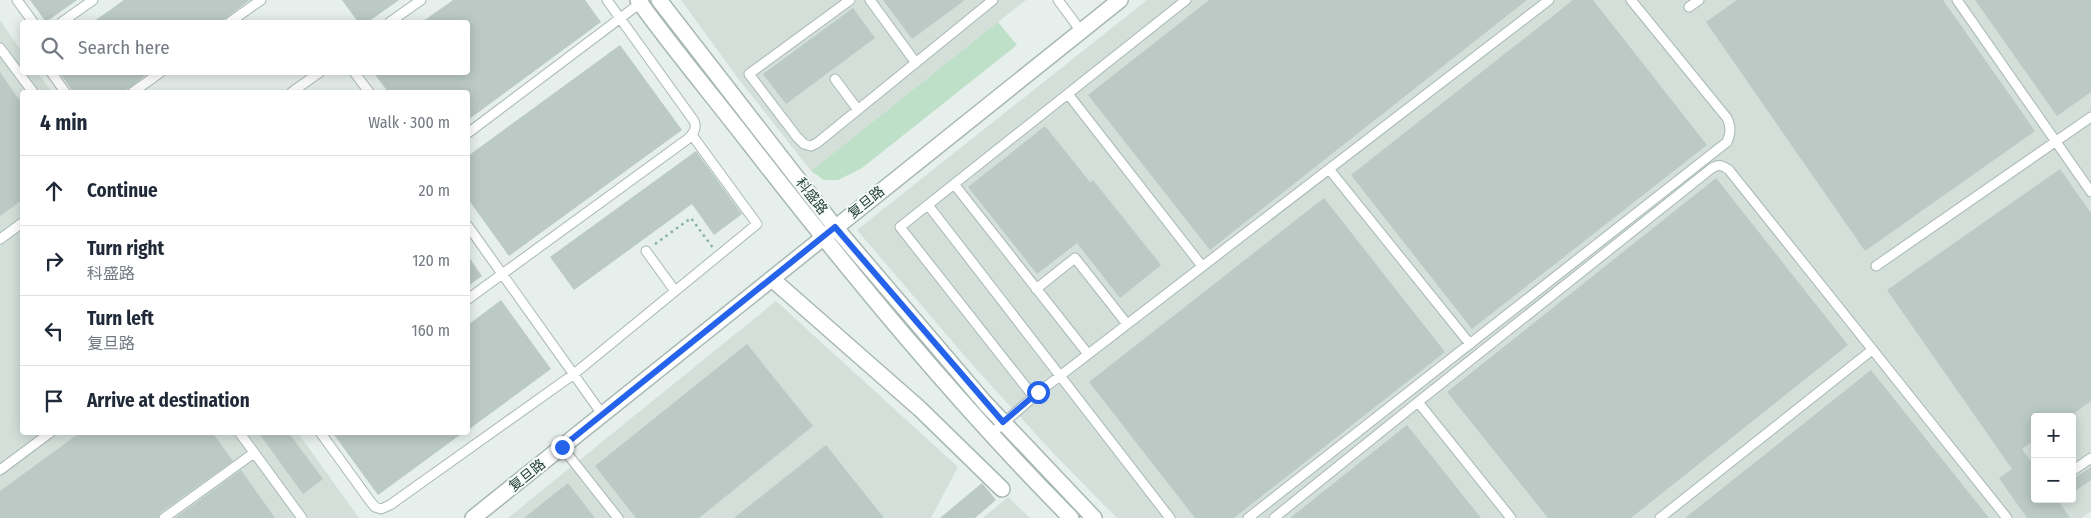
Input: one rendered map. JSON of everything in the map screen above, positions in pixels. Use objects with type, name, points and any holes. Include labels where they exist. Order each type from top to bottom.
[{"type":"street","name":"科盛路","points":[[659,0],[835,227],[1003,422],[1094,518]]},
{"type":"street","name":"复旦路","points":[[473,518],[1120,0]]},
{"type":"street","name":"科盛路","points":[[641,1],[822,237],[931,368],[1071,518]]},
{"type":"street","points":[[772,278],[920,409],[1002,489]]},
{"type":"lane","points":[[16,0],[31,20]]},
{"type":"lane","points":[[65,20],[93,0]]},
{"type":"lane","points":[[233,20],[261,0]]},
{"type":"lane","points":[[393,20],[421,0]]},
{"type":"lane","points":[[470,298],[692,134],[696,126],[607,0]]},
{"type":"lane","points":[[850,0],[749,74],[804,144],[811,146],[993,0]]},
{"type":"lane","points":[[870,0],[916,63]]},
{"type":"lane","points":[[1058,0],[1081,31]]},
{"type":"lane","points":[[1033,396],[900,227],[1186,0]]},
{"type":"lane","points":[[991,434],[1033,396],[1549,0]]},
{"type":"lane","points":[[1248,518],[1727,142],[1731,126],[1727,118],[1631,0]]},
{"type":"lane","points":[[1689,7],[1699,0]]},
{"type":"lane","points":[[1957,0],[2091,192]]},
{"type":"lane","points":[[470,131],[641,1]]},
{"type":"lane","points":[[0,48],[20,75]]},
{"type":"lane","points":[[20,75],[32,90]]},
{"type":"lane","points":[[53,75],[64,90]]},
{"type":"lane","points":[[137,90],[157,75]]},
{"type":"lane","points":[[295,90],[316,75]]},
{"type":"lane","points":[[356,75],[367,90]]},
{"type":"lane","points":[[835,79],[858,110]]},
{"type":"lane","points":[[1068,94],[1202,266]]},
{"type":"lane","points":[[1876,266],[2091,117]]},
{"type":"lane","points":[[322,435],[370,501],[382,509],[574,374],[757,224],[692,134]]},
{"type":"lane","points":[[1274,518],[1717,166],[1723,166],[1729,170],[2007,518]]},
{"type":"lane","points":[[1329,169],[1470,344]]},
{"type":"lane","points":[[954,184],[1088,354]]},
{"type":"lane","points":[[928,205],[1170,518]]},
{"type":"lane","points":[[0,239],[20,224]]},
{"type":"lane","points":[[470,229],[602,414]]},
{"type":"lane","points":[[646,251],[675,291]]},
{"type":"lane","points":[[1036,289],[1075,258],[1127,324]]},
{"type":"lane","points":[[1660,518],[1872,350]]},
{"type":"lane","points":[[1418,402],[1511,518]]},
{"type":"lane","points":[[0,470],[47,435]]},
{"type":"lane","points":[[241,435],[302,518]]},
{"type":"lane","points":[[562,447],[618,518]]},
{"type":"lane","points":[[164,518],[254,453]]},
{"type":"lane","points":[[2076,468],[2091,458]]},
{"type":"path","points":[[646,251],[691,218],[719,255]]},
{"type":"shaded area","points":[[681,0],[1026,0],[811,171],[737,77]]},
{"type":"shaded area","points":[[1147,0],[2091,0],[2091,511],[2082,518],[1117,518],[1054,454],[976,369],[857,230]]},
{"type":"shaded area","points":[[0,20],[20,49],[20,75],[39,75],[51,90],[20,90],[20,435],[299,435],[359,518],[0,518]]},
{"type":"shaded area","points":[[776,301],[958,467],[931,518],[508,518]]},
{"type":"shaded area","points":[[1008,497],[1030,518],[983,518]]},
{"type":"green space","points":[[998,22],[1017,45],[862,168],[838,180],[824,180],[811,171]]},
{"type":"building","points":[[30,0],[77,0],[49,20],[45,20]]},
{"type":"building","points":[[124,0],[250,0],[224,20],[96,20]]},
{"type":"building","points":[[342,0],[399,0],[371,20],[357,20]]},
{"type":"building","points":[[453,0],[585,0],[601,22],[470,119],[470,90],[386,90],[375,75],[470,75],[470,20],[425,20]]},
{"type":"building","points":[[883,0],[965,0],[912,39]]},
{"type":"building","points":[[1209,0],[1527,0],[1210,250],[1088,95]]},
{"type":"building","points":[[1573,0],[1593,0],[1707,145],[1472,329],[1351,175]]},
{"type":"building","points":[[1737,0],[1943,0],[2035,131],[1865,251],[1706,22]]},
{"type":"building","points":[[1975,0],[2091,0],[2091,92],[2057,116]]},
{"type":"building","points":[[853,8],[875,38],[786,104],[763,74]]},
{"type":"building","points":[[620,45],[682,130],[509,256],[470,202],[470,155]]},
{"type":"building","points":[[0,72],[20,101],[20,201],[0,216]]},
{"type":"building","points":[[61,75],[146,75],[127,90],[72,90]]},
{"type":"building","points":[[1045,126],[1090,182],[1093,180],[1161,265],[1120,298],[1077,243],[1037,274],[968,187]]},
{"type":"building","points":[[696,151],[742,214],[714,235],[692,204],[574,290],[550,257]]},
{"type":"building","points":[[2060,169],[2091,213],[2091,401],[2074,413],[2031,413],[2031,443],[2022,449],[2031,461],[2031,503],[2060,503],[2070,518],[2027,518],[1999,478],[2012,469],[1887,290]]},
{"type":"building","points":[[1716,178],[1848,345],[1631,518],[1548,518],[1447,392]]},
{"type":"building","points":[[1324,198],[1445,352],[1234,518],[1195,518],[1089,382]]},
{"type":"building","points":[[470,259],[482,276],[470,285]]},
{"type":"building","points":[[501,300],[551,369],[470,429],[470,323]]},
{"type":"building","points":[[747,344],[813,426],[699,518],[636,518],[595,466]]},
{"type":"building","points":[[1871,370],[1989,518],[1685,518]]},
{"type":"building","points":[[1407,425],[1481,518],[1290,518]]},
{"type":"building","points":[[77,435],[214,435],[233,461],[160,513],[158,518],[0,518],[0,491]]},
{"type":"building","points":[[260,435],[290,435],[323,479],[303,494]]},
{"type":"building","points":[[334,435],[460,435],[378,495]]},
{"type":"building","points":[[826,445],[884,518],[734,518]]},
{"type":"building","points":[[2091,467],[2091,480],[2076,490],[2076,477]]},
{"type":"building","points":[[241,470],[275,518],[175,518]]},
{"type":"building","points":[[568,483],[595,518],[524,518]]},
{"type":"building","points":[[982,483],[996,500],[975,518],[940,518]]},
{"type":"route","points":[[562,447],[835,227],[1003,422],[1038,392]]}]
